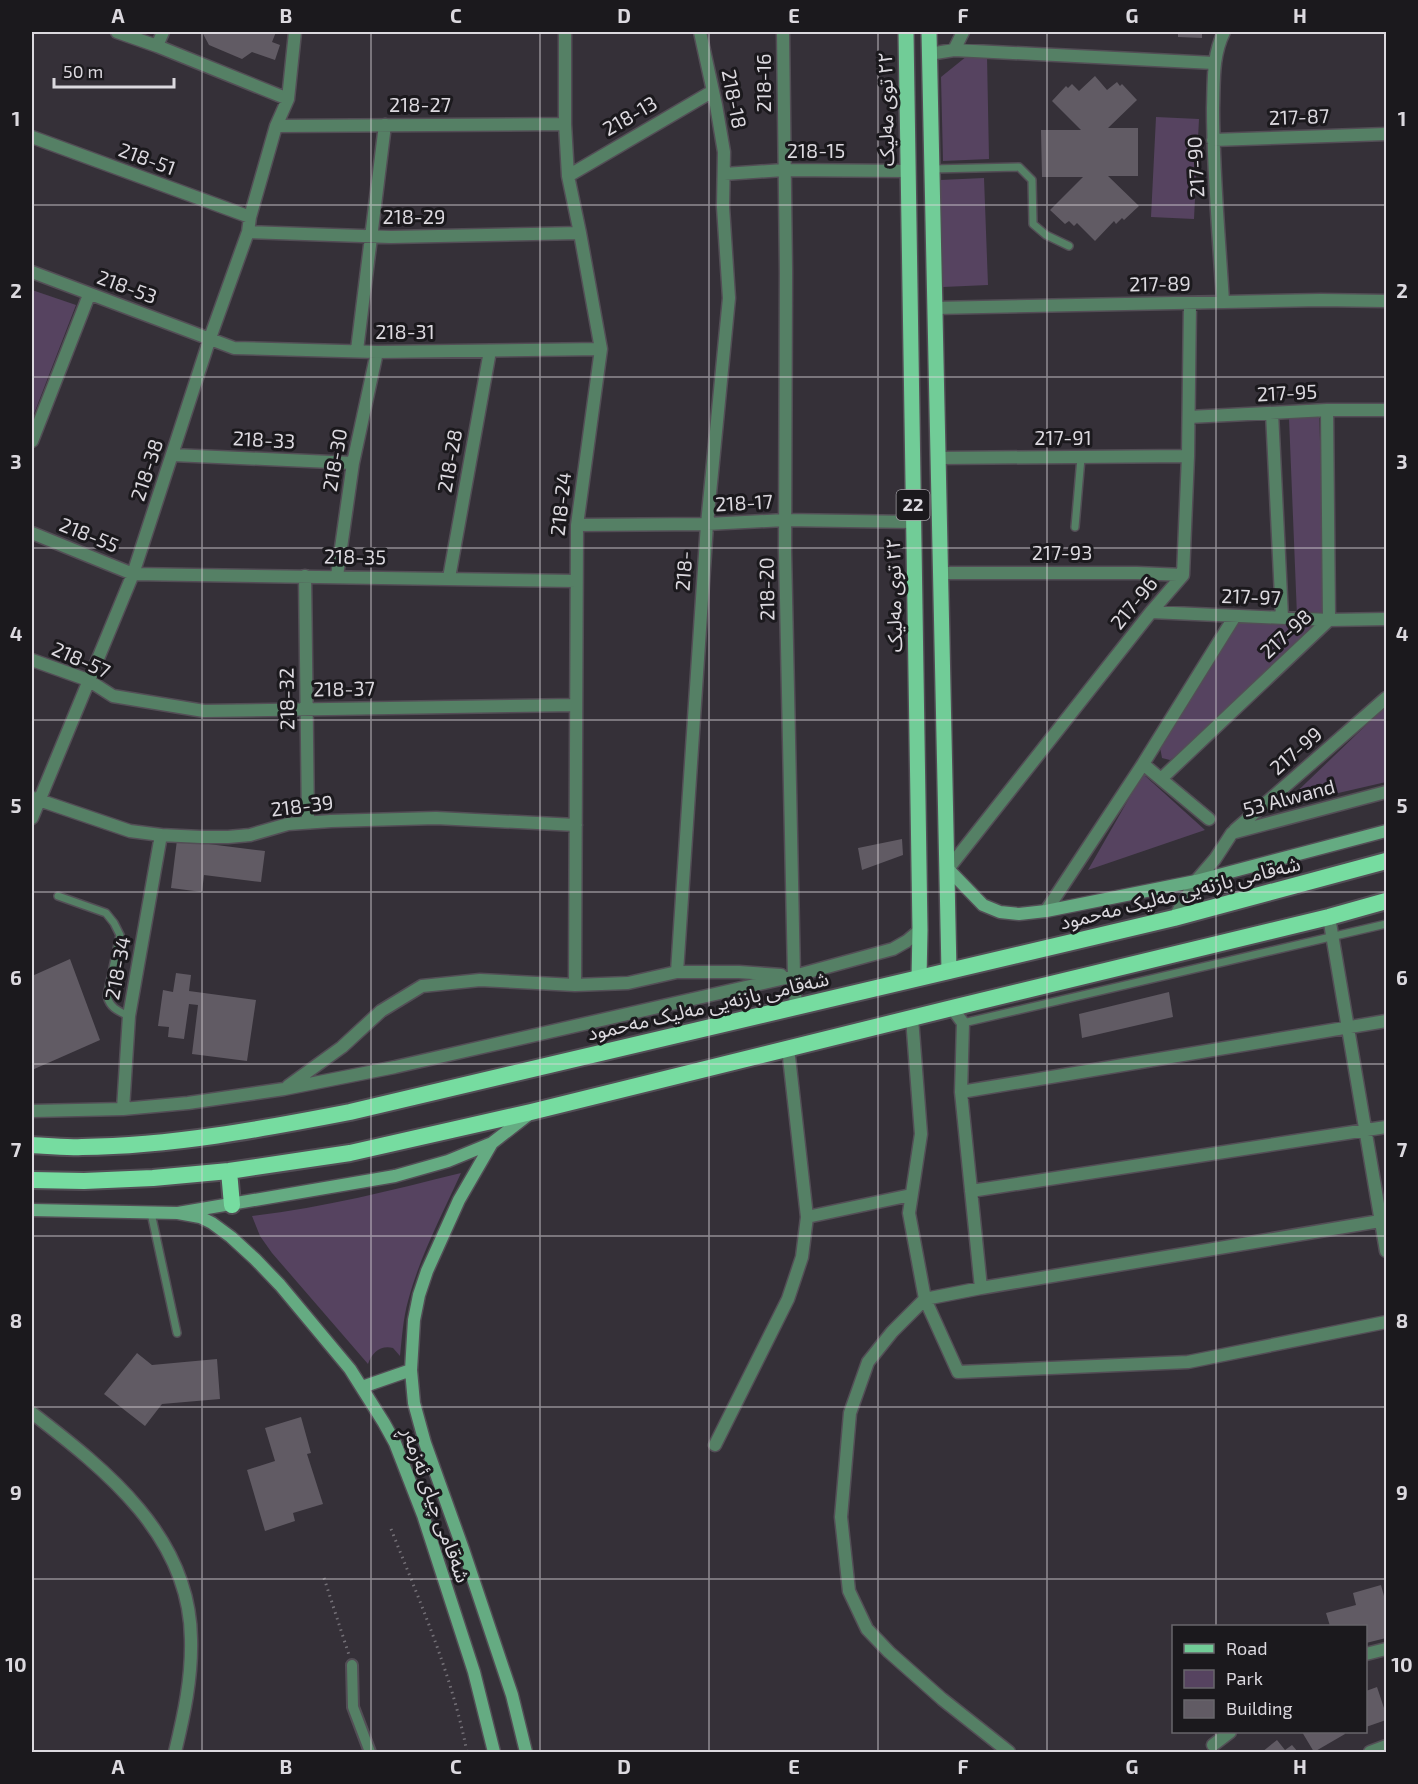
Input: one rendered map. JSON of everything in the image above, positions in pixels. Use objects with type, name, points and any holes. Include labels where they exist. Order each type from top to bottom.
[{"type":"highway","name":"شەقامی بازنەیی مەلیک مەحمود","points":[[32,1145],[92,1147],[154,1143],[249,1131],[350,1112],[1174,918],[1386,861]]},
{"type":"highway","points":[[32,1180],[130,1179],[229,1172],[351,1153],[531,1112],[1386,902]]},
{"type":"highway","points":[[229,1172],[232,1205]]},
{"type":"main road","name":"٢٢ توی مەلیک","points":[[906,32],[919,978]]},
{"type":"main road","name":"22","points":[[929,32],[950,971]]},
{"type":"main road","points":[[948,869],[983,905],[1000,912],[1019,914],[1046,911],[1196,880],[1386,831]]},
{"type":"main road","points":[[32,1210],[178,1213],[395,1176],[448,1161],[492,1143],[531,1112]]},
{"type":"main road","name":"شەقامی چیای ئەزمەڕ","points":[[492,1143],[459,1200],[427,1271],[414,1320],[411,1370],[414,1403],[425,1443],[512,1695],[526,1752]]},
{"type":"main road","name":"شەقامی چیای ئەزمەڕ","points":[[178,1213],[200,1217],[212,1223],[243,1247],[286,1292],[332,1346],[362,1387],[395,1443],[423,1515],[474,1672],[494,1752]]},
{"type":"main road","points":[[362,1387],[411,1370]]},
{"type":"street","points":[[117,32],[158,46],[288,99]]},
{"type":"street","points":[[158,46],[163,32]]},
{"type":"street","name":"218-38","points":[[32,818],[35,799],[133,574],[210,338],[248,232],[250,217],[276,126],[288,99],[295,32]]},
{"type":"street","name":"218-24","points":[[565,32],[565,124],[568,176],[600,349],[577,525],[575,985]]},
{"type":"street","name":"218-18","points":[[700,32],[724,152],[724,174]]},
{"type":"street","name":"218-16","points":[[783,32],[784,170]]},
{"type":"street","points":[[954,50],[963,32]]},
{"type":"street","name":"217-90","points":[[1223,302],[1213,140],[1214,63],[1224,32]]},
{"type":"street","points":[[929,54],[954,50],[1214,63]]},
{"type":"street","name":"218-13","points":[[568,176],[713,91]]},
{"type":"street","name":"218-27","points":[[276,126],[565,124]]},
{"type":"street","points":[[357,350],[386,125]]},
{"type":"street","name":"217-87","points":[[1213,140],[1386,134]]},
{"type":"street","name":"218-51","points":[[32,136],[250,217]]},
{"type":"street","name":"218-15","points":[[724,174],[784,170],[908,171]]},
{"type":"street","name":"218-20","points":[[784,170],[785,520],[796,1007]]},
{"type":"street","name":"218-","points":[[677,972],[707,524],[729,298],[723,207],[724,174]]},
{"type":"street","name":"218-29","points":[[248,232],[391,237],[580,233]]},
{"type":"street","name":"218-53","points":[[32,272],[210,338]]},
{"type":"street","points":[[32,441],[89,295]]},
{"type":"street","name":"217-89","points":[[935,308],[1321,300],[1386,301]]},
{"type":"street","name":"217-96","points":[[948,869],[1151,612],[1183,575],[1188,456],[1190,303]]},
{"type":"street","name":"218-31","points":[[210,338],[234,348],[377,352],[600,349]]},
{"type":"street","name":"218-28","points":[[449,578],[490,351]]},
{"type":"street","name":"218-30","points":[[338,576],[353,463],[377,352]]},
{"type":"street","name":"217-95","points":[[1189,417],[1327,410],[1386,410]]},
{"type":"street","name":"217-98","points":[[1161,779],[1329,620],[1327,410]]},
{"type":"street","points":[[1272,413],[1282,617]]},
{"type":"street","name":"218-33","points":[[173,455],[353,463]]},
{"type":"street","name":"217-91","points":[[938,458],[1188,456]]},
{"type":"street","name":"218-17","points":[[577,525],[707,524],[785,520],[914,522]]},
{"type":"street","name":"218-55","points":[[32,533],[133,574]]},
{"type":"street","name":"217-93","points":[[941,573],[1183,575]]},
{"type":"street","name":"218-35","points":[[133,574],[576,581]]},
{"type":"street","name":"218-32","points":[[305,576],[308,822]]},
{"type":"street","name":"217-97","points":[[1151,612],[1329,620],[1386,619]]},
{"type":"street","points":[[1046,911],[1143,764],[1235,616]]},
{"type":"street","name":"218-57","points":[[32,660],[88,680],[113,696]]},
{"type":"street","name":"218-37","points":[[113,696],[204,711],[576,705]]},
{"type":"street","name":"217-99","points":[[1232,833],[1386,698]]},
{"type":"street","points":[[1143,764],[1209,819]]},
{"type":"street","name":"53 Alwand","points":[[1174,918],[1196,880],[1215,859],[1232,833],[1386,792]]},
{"type":"street","name":"218-39","points":[[35,799],[130,831],[161,835],[228,837],[250,835],[288,824],[308,822],[436,818],[576,825]]},
{"type":"street","name":"218-34","points":[[123,1109],[129,1016],[161,835]]},
{"type":"street","points":[[1329,917],[1384,1221],[1386,1251]]},
{"type":"street","points":[[32,1111],[123,1109],[188,1102],[284,1089],[395,1067],[794,976],[893,949],[920,930]]},
{"type":"street","points":[[284,1089],[342,1047],[381,1011],[422,986],[480,980],[575,985],[628,983],[677,972],[740,972],[794,976]]},
{"type":"street","points":[[952,1008],[963,1023],[961,1092],[981,1288]]},
{"type":"street","points":[[912,1018],[921,1134],[909,1213],[925,1299],[958,1372],[1188,1362],[1386,1322]]},
{"type":"street","points":[[961,1092],[1386,1020]]},
{"type":"street","points":[[715,1445],[788,1299],[802,1257],[807,1216],[788,1048]]},
{"type":"street","points":[[971,1191],[1386,1126]]},
{"type":"street","points":[[807,1216],[911,1195]]},
{"type":"street","points":[[1009,1752],[942,1699],[889,1652],[867,1629],[849,1591],[841,1517],[850,1413],[868,1362],[892,1332],[925,1299],[1384,1221]]},
{"type":"street","points":[[32,1413],[82,1452],[128,1494],[163,1542],[180,1576],[190,1623],[191,1662],[184,1715],[175,1752]]},
{"type":"street","points":[[1367,1654],[1386,1649]]},
{"type":"street","points":[[352,1665],[353,1707],[370,1752]]},
{"type":"street","points":[[1214,1745],[1228,1733]]},
{"type":"street","points":[[1370,1752],[1386,1746]]},
{"type":"lane","points":[[932,169],[1019,167],[1032,180],[1033,224],[1046,235],[1069,246]]},
{"type":"lane","points":[[1075,527],[1081,458]]},
{"type":"lane","points":[[58,896],[106,913],[114,923],[120,935],[107,996],[114,1009],[129,1016]]},
{"type":"lane","points":[[963,1023],[1386,924]]},
{"type":"lane","points":[[151,1213],[177,1332]]},
{"type":"path","points":[[391,1529],[436,1642],[467,1752]]},
{"type":"path","points":[[324,1578],[352,1665]]},
{"type":"green space","points":[[967,56],[987,56],[989,159],[943,161],[941,77]]},
{"type":"green space","points":[[1156,117],[1199,119],[1194,219],[1151,217]]},
{"type":"green space","points":[[984,178],[988,285],[943,287],[940,180]]},
{"type":"green space","points":[[32,290],[76,305],[32,419]]},
{"type":"green space","points":[[1319,416],[1327,614],[1297,616],[1289,418]]},
{"type":"green space","points":[[1237,620],[1318,624],[1180,753],[1170,760],[1162,758],[1160,747]]},
{"type":"green space","points":[[1386,706],[1386,782],[1282,806]]},
{"type":"green space","points":[[1143,774],[1205,830],[1088,870]]},
{"type":"green space","points":[[461,1173],[413,1284],[405,1315],[400,1356],[393,1348],[380,1349],[374,1353],[368,1364],[272,1253],[260,1236],[252,1216],[331,1203]]},
{"type":"building","points":[[202,32],[276,32],[272,42],[280,45],[275,60],[252,52],[242,59],[209,45]]},
{"type":"building","points":[[1178,32],[1202,32],[1202,38],[1178,37]]},
{"type":"building","points":[[1095,76],[1107,90],[1117,82],[1120,86],[1122,84],[1137,100],[1108,128],[1138,128],[1138,176],[1108,176],[1139,206],[1124,220],[1122,218],[1116,224],[1114,221],[1095,241],[1077,223],[1074,226],[1069,221],[1065,224],[1050,210],[1083,177],[1042,177],[1041,130],[1081,130],[1052,101],[1066,86],[1068,88],[1072,84],[1079,91]]},
{"type":"building","points":[[902,839],[903,855],[862,870],[858,848]]},
{"type":"building","points":[[177,840],[265,851],[261,882],[204,875],[202,892],[171,888]]},
{"type":"building","points":[[70,959],[100,1040],[32,1070],[32,976]]},
{"type":"building","points":[[176,973],[191,975],[189,991],[256,1000],[247,1061],[192,1054],[198,1005],[189,1004],[184,1039],[168,1037],[169,1027],[158,1026],[163,990],[173,992]]},
{"type":"building","points":[[1169,992],[1173,1017],[1082,1038],[1079,1014]]},
{"type":"building","points":[[137,1353],[152,1365],[217,1359],[220,1399],[162,1404],[145,1426],[104,1394]]},
{"type":"building","points":[[301,1417],[311,1453],[307,1454],[323,1504],[293,1513],[295,1521],[265,1531],[247,1470],[275,1461],[265,1428]]},
{"type":"building","points":[[1381,1585],[1384,1596],[1386,1596],[1386,1638],[1367,1643],[1367,1625],[1330,1625],[1326,1613],[1356,1605],[1353,1593]]},
{"type":"building","points":[[1377,1687],[1386,1720],[1367,1727],[1367,1691]]},
{"type":"building","points":[[1303,1733],[1344,1733],[1345,1734],[1314,1752]]},
{"type":"building","points":[[1277,1740],[1285,1750],[1292,1745],[1298,1752],[1262,1752]]}]
